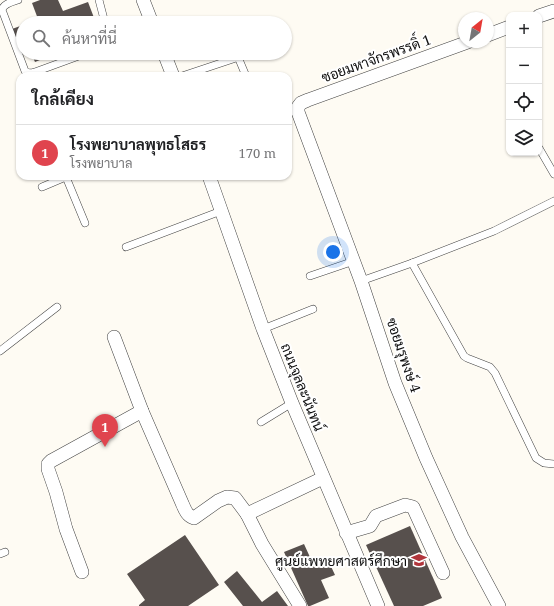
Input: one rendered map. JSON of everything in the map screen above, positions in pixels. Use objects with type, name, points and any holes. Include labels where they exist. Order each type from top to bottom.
[{"type":"street","points":[[143,0],[149,16]]},
{"type":"street","points":[[542,15],[554,11]]},
{"type":"street","points":[[494,33],[506,28]]},
{"type":"street","name":"ซอยมหาจักรพรรดิ์ 1","points":[[298,107],[301,103],[308,100],[458,46]]},
{"type":"street","points":[[167,60],[171,72]]},
{"type":"street","name":"ซอยมรุพงษ์ 4","points":[[298,107],[298,112],[354,261],[395,383],[426,458],[462,537],[499,606]]},
{"type":"street","name":"ถนนจุลละนันทน์","points":[[210,180],[263,329],[292,403],[378,606]]},
{"type":"street","points":[[114,337],[142,411],[188,514],[194,518],[218,500],[227,497],[235,498],[247,514],[262,544],[300,606]]},
{"type":"street","points":[[82,572],[66,528],[48,469],[48,464],[142,411]]},
{"type":"street","points":[[247,514],[323,478]]},
{"type":"street","points":[[346,533],[370,526],[376,516],[405,505],[412,507],[443,573]]},
{"type":"lane","points":[[16,47],[2,8],[18,0]]},
{"type":"lane","points":[[99,0],[103,16]]},
{"type":"lane","points":[[21,60],[25,71],[27,72]]},
{"type":"lane","points":[[35,72],[68,60]]},
{"type":"lane","points":[[194,72],[229,60]]},
{"type":"lane","points":[[239,60],[244,72]]},
{"type":"lane","points":[[542,153],[554,174]]},
{"type":"lane","points":[[42,186],[57,180]]},
{"type":"lane","points":[[69,180],[85,223]]},
{"type":"lane","points":[[361,281],[494,231],[554,201]]},
{"type":"lane","points":[[126,247],[221,211]]},
{"type":"lane","points":[[310,276],[354,261]]},
{"type":"lane","points":[[412,263],[464,356],[492,369],[495,373],[536,458],[544,463],[554,464]]},
{"type":"lane","points":[[0,351],[57,307]]},
{"type":"lane","points":[[263,329],[313,309]]},
{"type":"lane","points":[[261,422],[292,403]]},
{"type":"building","points":[[40,0],[58,0],[63,11],[88,2],[93,16],[37,16],[32,3]]},
{"type":"building","points":[[16,28],[16,40],[12,29]]},
{"type":"building","points":[[410,526],[442,598],[423,606],[394,606],[366,545]]},
{"type":"building","points":[[185,535],[219,585],[188,606],[139,606],[145,600],[127,574]]},
{"type":"building","points":[[304,544],[314,566],[328,560],[335,575],[321,580],[329,598],[310,606],[308,606],[284,552]]},
{"type":"building","points":[[237,571],[262,602],[277,591],[288,606],[243,606],[224,582]]},
{"type":"place","name":"โรงพยาบาลพุทธโสธร","points":[[105,447]]},
{"type":"place","name":"ศูนย์แพทยศาสตร์ศึกษา","points":[[419,560]]}]
